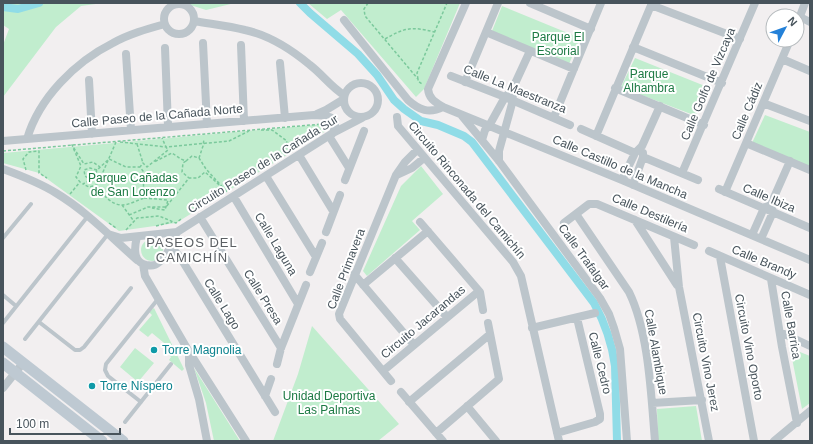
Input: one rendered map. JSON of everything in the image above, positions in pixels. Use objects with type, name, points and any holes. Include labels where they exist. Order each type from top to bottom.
[{"type":"street","name":"Calle Castillo de la Mancha","points":[[466,3],[428,89],[429,94],[434,101],[443,107],[622,180],[810,260]]},
{"type":"street","points":[[465,82],[498,3]]},
{"type":"street","points":[[530,3],[591,28]]},
{"type":"street","points":[[554,117],[601,3]]},
{"type":"street","name":"Calle Golfo de Vizcaya","points":[[682,173],[704,125],[755,3]]},
{"type":"street","points":[[180,4],[191,10],[194,21],[188,31],[183,34],[172,33],[167,29],[165,24],[164,18],[166,12],[174,5],[180,4]]},
{"type":"street","points":[[596,136],[651,4],[740,39]]},
{"type":"street","points":[[344,20],[408,100],[423,110],[431,111],[443,107]]},
{"type":"street","points":[[194,21],[247,30],[269,39],[310,64],[344,97]]},
{"type":"street","points":[[27,139],[30,128],[48,97],[88,58],[112,43],[138,31],[165,24]]},
{"type":"street","points":[[486,32],[574,69]]},
{"type":"street","points":[[203,44],[207,124]]},
{"type":"street","points":[[241,45],[244,121]]},
{"type":"street","points":[[633,47],[722,83]]},
{"type":"street","points":[[166,48],[168,126]]},
{"type":"street","name":"Calle Cádiz","points":[[722,191],[746,143],[787,48]]},
{"type":"street","points":[[499,161],[499,151],[504,132],[509,99],[530,50]]},
{"type":"street","points":[[126,54],[131,130]]},
{"type":"street","points":[[782,59],[810,71]]},
{"type":"street","points":[[280,63],[285,118]]},
{"type":"street","name":"Calle La Maestranza","points":[[451,76],[554,117],[570,125]]},
{"type":"street","points":[[89,80],[92,134]]},
{"type":"street","points":[[364,83],[375,89],[378,94],[379,101],[374,112],[369,116],[362,118],[354,116],[348,112],[344,106],[344,97],[347,89],[352,85],[364,83]]},
{"type":"street","points":[[615,88],[704,125]]},
{"type":"street","name":"Calle Paseo de la Cañada Norte","points":[[314,115],[326,110],[344,97]]},
{"type":"street","points":[[482,140],[486,130],[509,99]]},
{"type":"street","points":[[763,103],[810,121]]},
{"type":"street","points":[[633,185],[642,146],[660,106]]},
{"type":"street","name":"Calle Trafalgar","points":[[460,114],[499,161],[595,292],[609,314],[620,349],[627,441]]},
{"type":"street","name":"Calle Paseo de la Cañada Norte","points":[[3,141],[168,126],[314,115],[331,117],[335,120],[336,124],[331,135]]},
{"type":"street","name":"Circuito Rinconada del Camichín","points":[[397,117],[398,126],[513,262],[521,276],[558,437]]},
{"type":"street","name":"Circuito Paseo de la Cañada Sur","points":[[177,232],[200,217],[230,194],[266,176],[331,135],[362,118]]},
{"type":"street","points":[[581,129],[698,180]]},
{"type":"street","points":[[345,180],[364,132]]},
{"type":"street","points":[[331,135],[349,168]]},
{"type":"street","points":[[746,143],[810,170]]},
{"type":"street","name":"Calle Primavera","points":[[391,381],[340,319],[339,314],[354,274],[396,175],[405,162],[417,150]]},
{"type":"street","points":[[299,155],[333,211]]},
{"type":"street","points":[[622,180],[639,155]]},
{"type":"street","points":[[396,175],[412,168],[424,158]]},
{"type":"street","points":[[752,235],[764,208],[771,204],[790,161]]},
{"type":"street","points":[[3,169],[26,177],[57,193],[88,216],[140,262],[150,266],[156,265],[162,260],[177,232]]},
{"type":"street","points":[[266,176],[316,257]]},
{"type":"street","name":"Calle Ibiza","points":[[722,191],[810,228]]},
{"type":"street","name":"Calle Laguna","points":[[230,194],[298,304]]},
{"type":"street","points":[[326,232],[340,195]]},
{"type":"street","name":"Calle Destilería","points":[[564,223],[589,204],[597,204],[694,245]]},
{"type":"street","points":[[761,239],[773,212],[771,204]]},
{"type":"street","name":"Calle Alambique","points":[[576,214],[629,292],[636,305],[645,348],[655,441]]},
{"type":"street","name":"Calle Presa","points":[[200,217],[281,348]]},
{"type":"street","name":"Circuito Vino Jerez","points":[[635,220],[679,287]]},
{"type":"street","points":[[420,222],[479,291],[484,310]]},
{"type":"street","points":[[364,285],[428,231]]},
{"type":"street","points":[[108,234],[121,238],[177,232]]},
{"type":"street","points":[[137,237],[135,247],[145,276],[188,350],[246,441]]},
{"type":"street","name":"Circuito Vino Jerez","points":[[674,237],[679,287],[709,441]]},
{"type":"street","points":[[310,272],[322,243]]},
{"type":"street","name":"Calle Lago","points":[[170,246],[180,257],[275,412]]},
{"type":"street","name":"Calle Brandy","points":[[709,251],[810,295]]},
{"type":"street","name":"Circuito Vino Oporto","points":[[720,257],[754,441]]},
{"type":"street","points":[[395,258],[447,317]]},
{"type":"street","points":[[354,274],[414,345]]},
{"type":"street","name":"Calle Barrica","points":[[771,279],[797,423]]},
{"type":"street","points":[[276,364],[306,285]]},
{"type":"street","name":"Circuito Jacarandas","points":[[383,371],[479,291]]},
{"type":"street","points":[[532,328],[595,314]]},
{"type":"street","name":"Calle Cedro","points":[[558,437],[600,419],[577,318]]},
{"type":"street","points":[[436,433],[499,379],[489,335],[488,323]]},
{"type":"street","points":[[780,332],[810,346]]},
{"type":"street","points":[[409,402],[489,335]]},
{"type":"street","points":[[3,347],[123,441]]},
{"type":"street","points":[[188,350],[189,364],[199,399],[208,441]]},
{"type":"street","points":[[3,363],[102,441]]},
{"type":"street","points":[[3,388],[23,363]]},
{"type":"street","points":[[265,396],[271,378]]},
{"type":"street","points":[[401,392],[443,441]]},
{"type":"street","points":[[652,403],[702,400]]},
{"type":"street","points":[[467,406],[496,441]]},
{"type":"street","points":[[774,441],[810,411]]},
{"type":"lane","points":[[3,238],[31,204]]},
{"type":"lane","points":[[3,323],[88,216]]},
{"type":"lane","points":[[25,339],[108,234]]},
{"type":"lane","points":[[39,322],[75,350],[80,350],[131,288]]},
{"type":"lane","points":[[3,295],[16,306]]},
{"type":"lane","points":[[141,402],[108,376],[105,368],[106,364],[158,298]]},
{"type":"lane","points":[[125,422],[171,364]]},
{"type":"path","points":[[368,3],[364,9],[364,12],[418,79],[417,73],[447,3]]},
{"type":"path","points":[[385,39],[398,31],[409,28],[435,32]]},
{"type":"path","points":[[3,151],[325,124]]},
{"type":"path","points":[[116,142],[166,147],[229,141],[251,130],[272,130],[287,141],[284,157],[290,153]]},
{"type":"path","points":[[151,164],[168,150],[162,138]]},
{"type":"path","points":[[199,158],[204,139]]},
{"type":"path","points":[[97,170],[90,168],[84,170],[84,176],[89,179],[94,178],[101,181],[103,172],[116,142]]},
{"type":"path","points":[[137,144],[143,163],[147,167],[172,153],[186,161]]},
{"type":"path","points":[[72,145],[84,164],[93,162],[100,167]]},
{"type":"path","points":[[65,192],[70,195],[80,182],[76,177],[81,166],[72,145]]},
{"type":"path","points":[[26,170],[23,159],[29,152],[39,151],[39,173],[41,174]]},
{"type":"path","points":[[192,156],[199,158],[206,169],[230,194],[205,172],[198,178],[189,178],[182,172],[183,163],[192,156]]},
{"type":"path","points":[[109,159],[97,170],[94,178],[83,184],[89,187],[97,185],[102,194],[110,201],[122,205],[133,220]]},
{"type":"path","points":[[109,159],[126,167],[140,167]]},
{"type":"path","points":[[140,167],[143,163]]},
{"type":"path","points":[[140,167],[143,171],[144,198]]},
{"type":"path","points":[[33,172],[41,174],[47,178]]},
{"type":"path","points":[[130,215],[148,208],[166,207],[189,178]]},
{"type":"path","points":[[221,195],[230,194]]},
{"type":"path","points":[[122,205],[144,198],[168,200],[166,207]]},
{"type":"path","points":[[130,231],[124,231],[137,218],[159,216],[173,222]]},
{"type":"path","points":[[155,226],[173,222],[176,223],[182,219]]},
{"type":"path","points":[[107,222],[119,231]]},
{"type":"green space","points":[[3,3],[103,3],[81,6],[56,27],[3,97],[3,45],[9,29],[3,25]]},
{"type":"green space","points":[[184,3],[235,3],[206,10]]},
{"type":"green space","points":[[308,3],[460,3],[424,89],[416,97],[341,10],[327,19]]},
{"type":"green space","name":"Parque El Escorial","points":[[502,6],[580,38],[569,64],[492,31]]},
{"type":"green space","name":"Parque Alhambra","points":[[635,58],[705,86],[696,116],[621,87]]},
{"type":"green space","points":[[765,115],[810,132],[810,168],[752,143]]},
{"type":"green space","name":"Parque Cañadas de San Lorenzo","points":[[325,124],[329,129],[176,223],[119,231],[39,173],[3,163],[3,153]]},
{"type":"green space","points":[[421,166],[443,194],[412,221],[420,230],[367,276],[363,271],[401,186]]},
{"type":"green space","points":[[148,239],[156,239],[163,246],[163,254],[156,261],[148,261],[141,254],[141,246]]},
{"type":"green space","points":[[154,308],[184,369],[182,371],[169,360],[171,357],[166,352],[169,347],[152,333],[148,337],[139,330],[152,315],[149,312]]},
{"type":"green space","name":"Unidad Deportiva Las Palmas","points":[[312,326],[399,424],[378,441],[273,441],[298,374]]},
{"type":"green space","points":[[135,348],[154,363],[138,382],[120,367]]},
{"type":"green space","points":[[790,348],[810,356],[810,403],[802,409]]},
{"type":"green space","points":[[194,368],[240,441],[214,441],[206,403]]},
{"type":"green space","points":[[696,406],[702,441],[658,441],[657,409]]},
{"type":"waterway","points":[[3,7],[18,9],[39,3]]},
{"type":"waterway","points":[[300,3],[358,54],[377,75],[394,100],[404,109],[421,121],[438,125],[464,136],[472,142],[594,303],[608,333],[614,358],[617,441]]},
{"type":"place","name":"Torre Magnolia","points":[[154,350]]},
{"type":"place","name":"Torre Níspero","points":[[92,386]]},
{"type":"district","name":"PASEOS DEL CAMICHÍN","points":[[192,250]]}]
